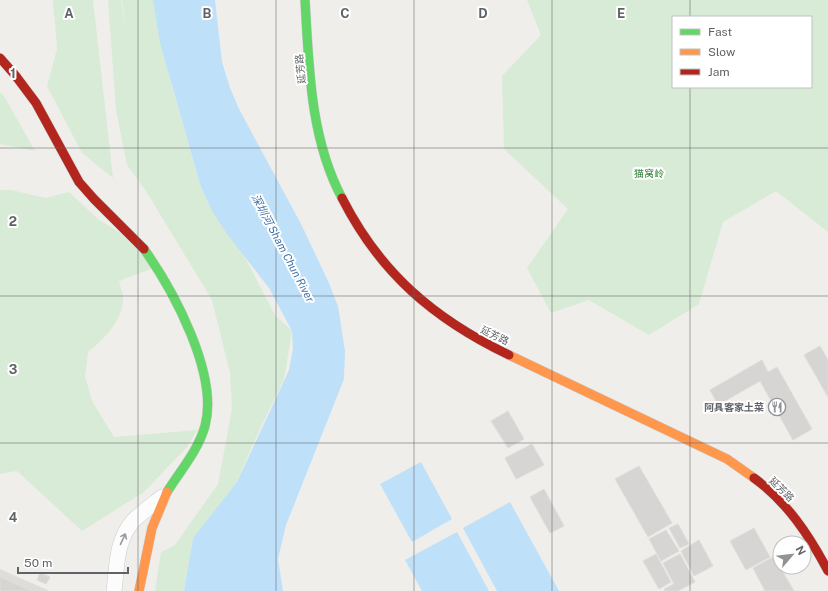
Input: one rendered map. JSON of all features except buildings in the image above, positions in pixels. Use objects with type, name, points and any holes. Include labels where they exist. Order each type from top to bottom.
[{"type":"main road","name":"延芳路","points":[[305,0],[309,57],[318,132],[328,168],[344,206],[367,245],[388,271],[413,294],[475,337],[720,456],[752,476],[776,496],[798,523],[828,571]]},
{"type":"main road","points":[[0,58],[19,78],[38,106],[79,182],[143,248],[158,269],[188,326],[206,387],[207,415],[205,427],[197,447],[166,493],[147,546],[139,591]]},
{"type":"street","points":[[114,591],[120,545],[125,534],[133,521],[166,493]]},
{"type":"shaded area","points":[[0,569],[20,578],[50,591],[0,591]]},
{"type":"green space","points":[[53,0],[93,0],[113,178],[82,153],[47,86],[57,49]]},
{"type":"green space","points":[[108,0],[121,0],[127,36],[122,0],[154,0],[171,83],[200,184],[242,252],[275,315],[292,331],[284,379],[252,446],[232,494],[193,538],[184,591],[155,591],[161,552],[175,545],[218,484],[232,409],[230,373],[212,300],[146,191],[127,165],[116,110]]},
{"type":"green space","name":"猫窝岭","points":[[527,0],[828,0],[828,232],[776,191],[723,222],[699,304],[649,335],[589,300],[551,313],[527,268],[568,209],[504,149],[502,76],[541,35]]},
{"type":"green space","points":[[0,92],[4,96],[35,151],[0,144]]},
{"type":"green space","points":[[0,190],[11,190],[46,198],[69,192],[99,220],[119,232],[156,267],[119,281],[123,297],[122,307],[116,322],[106,336],[88,352],[85,376],[92,401],[114,437],[197,430],[187,447],[144,492],[82,531],[17,471],[0,474]]},
{"type":"water","name":"深圳河 Sham Chun River","points":[[153,0],[215,0],[222,62],[230,88],[239,109],[301,224],[338,306],[345,351],[344,379],[286,525],[278,559],[283,591],[184,591],[193,538],[237,482],[289,370],[293,349],[292,331],[269,288],[227,234],[212,211],[200,184],[160,43]]},
{"type":"water","points":[[421,462],[452,519],[412,542],[380,484]]},
{"type":"water","points":[[510,502],[559,591],[497,591],[463,528]]},
{"type":"water","points":[[457,532],[489,591],[422,591],[405,560]]},
{"type":"traffic: fast","points":[[305,0],[310,76],[317,127],[331,175],[342,198]]},
{"type":"traffic: fast","points":[[144,249],[168,287],[191,333],[205,382],[208,405],[205,426],[198,444],[167,492]]},
{"type":"traffic: slow","points":[[509,355],[727,459],[754,478]]},
{"type":"traffic: slow","points":[[139,591],[152,528],[167,492]]},
{"type":"traffic: jam","points":[[0,58],[36,103],[79,182],[144,249]]},
{"type":"traffic: jam","points":[[342,198],[357,225],[374,249],[392,271],[412,291],[433,309],[457,326],[509,355]]},
{"type":"traffic: jam","points":[[754,478],[766,487],[787,508],[805,532],[828,571]]},
{"type":"place","name":"阿具客家土菜","points":[[777,407]]}]
